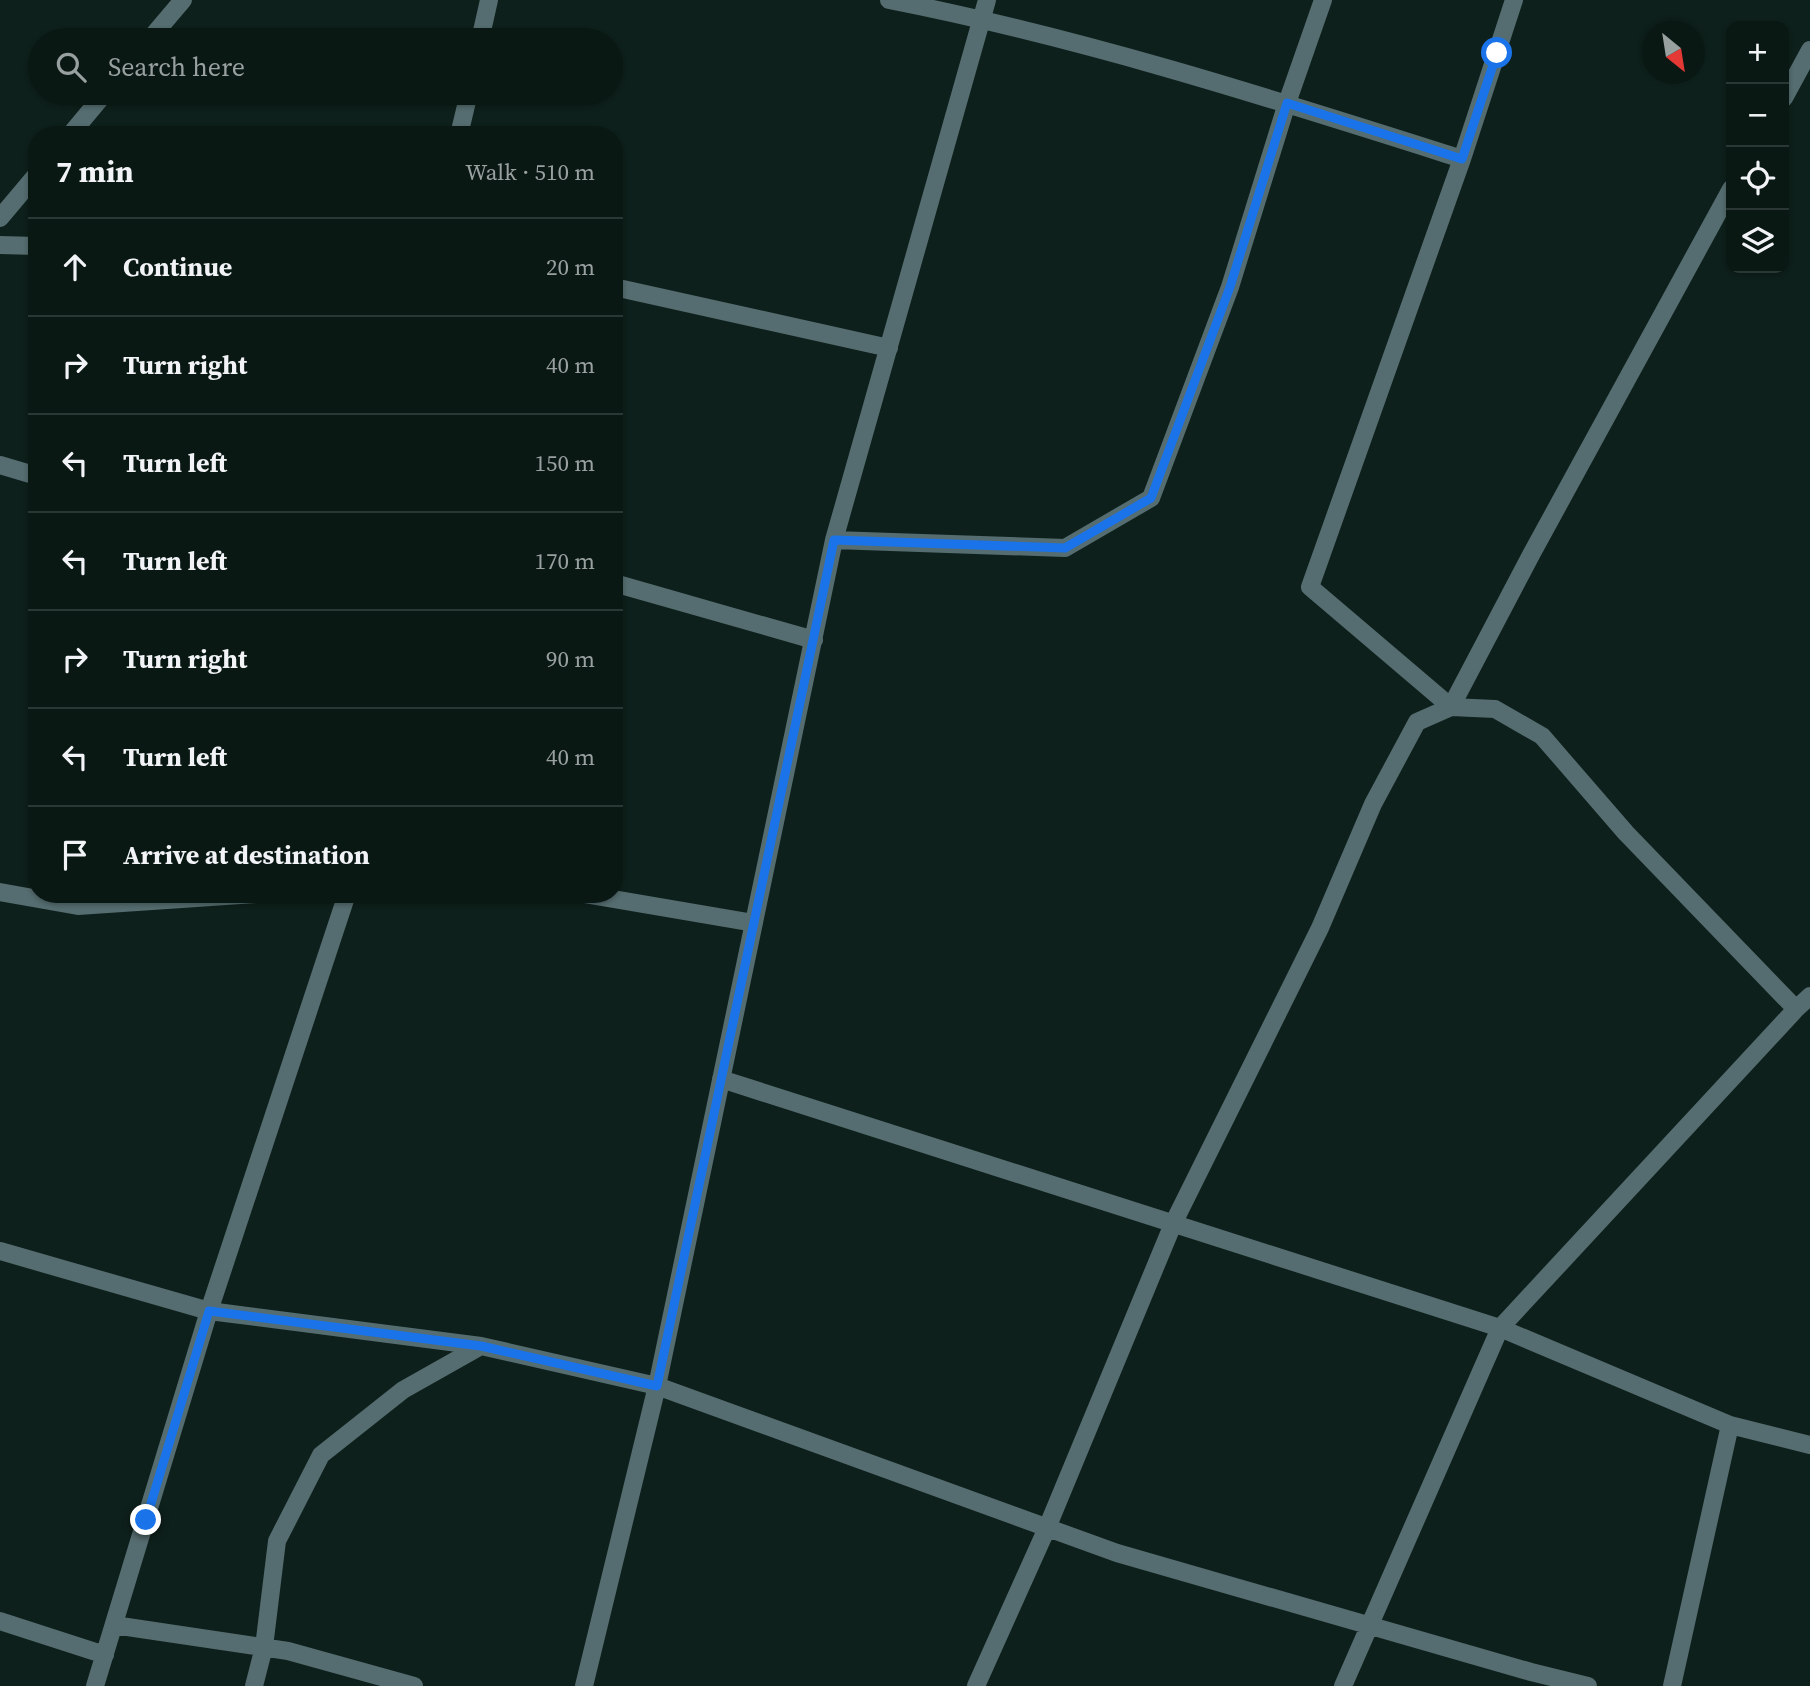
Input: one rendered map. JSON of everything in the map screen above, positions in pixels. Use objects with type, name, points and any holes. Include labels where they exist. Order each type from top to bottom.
[{"type":"street","points":[[159,28],[183,0]]},
{"type":"street","points":[[483,28],[489,0]]},
{"type":"street","points":[[889,0],[982,18],[1287,103],[1462,159]]},
{"type":"street","points":[[584,1686],[657,1386],[834,540],[987,0]]},
{"type":"street","points":[[834,540],[1065,548],[1151,498],[1230,287],[1287,103],[1323,0]]},
{"type":"street","points":[[1451,707],[1310,587],[1462,159],[1514,0]]},
{"type":"street","points":[[1789,94],[1804,81],[1810,50]]},
{"type":"street","points":[[78,126],[95,105]]},
{"type":"street","points":[[461,126],[466,105]]},
{"type":"street","points":[[0,218],[28,185]]},
{"type":"street","points":[[1451,707],[1726,198]]},
{"type":"street","points":[[0,245],[28,246]]},
{"type":"street","points":[[623,289],[888,348]]},
{"type":"street","points":[[0,465],[28,474]]},
{"type":"street","points":[[623,586],[814,640]]},
{"type":"street","points":[[976,1686],[1046,1528],[1173,1224],[1320,928],[1373,804],[1417,722],[1451,707],[1495,709],[1542,736],[1626,833],[1796,1009]]},
{"type":"street","points":[[0,892],[28,897]]},
{"type":"street","points":[[623,901],[754,923]]},
{"type":"street","points":[[61,903],[78,906],[103,903]]},
{"type":"street","points":[[95,1686],[209,1311],[345,903]]},
{"type":"street","points":[[1343,1686],[1500,1328],[1810,996]]},
{"type":"street","points":[[721,1079],[1500,1328],[1730,1425],[1810,1445]]},
{"type":"street","points":[[0,1251],[209,1311],[481,1346],[657,1386],[1117,1553],[1588,1686]]},
{"type":"street","points":[[254,1686],[264,1647],[277,1541],[321,1455],[403,1390],[481,1346]]},
{"type":"street","points":[[1672,1686],[1730,1425]]},
{"type":"street","points":[[0,1621],[105,1655]]},
{"type":"street","points":[[114,1625],[288,1651],[414,1686]]},
{"type":"route","points":[[146,1520],[209,1311],[481,1346],[657,1386],[834,540],[1065,548],[1151,498],[1230,287],[1287,103],[1462,159],[1497,53]]}]
